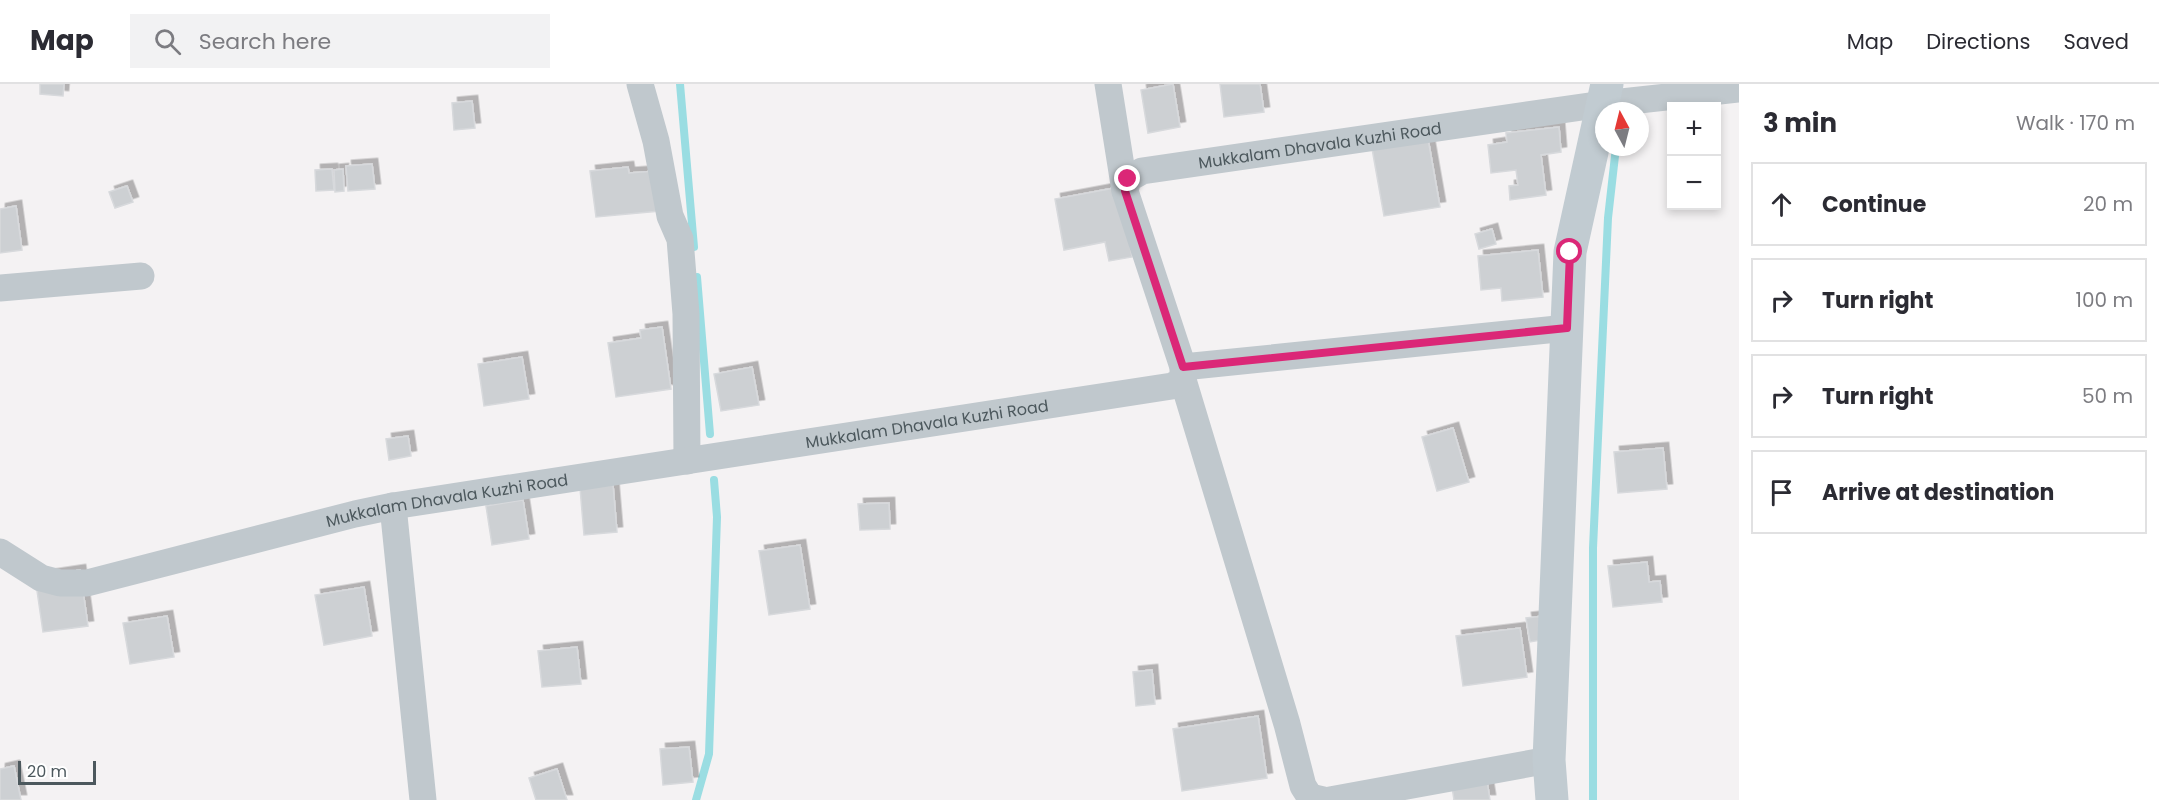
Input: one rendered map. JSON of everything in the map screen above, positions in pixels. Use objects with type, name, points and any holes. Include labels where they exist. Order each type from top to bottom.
[{"type":"main road","points":[[1552,800],[1548,760],[1570,252],[1605,94]]},
{"type":"street","points":[[639,84],[656,141],[670,216],[680,239],[686,314],[687,461]]},
{"type":"street","points":[[1108,84],[1125,191],[1183,374],[1287,724],[1303,786],[1310,797],[1323,800]]},
{"type":"street","name":"Mukkalam Dhavala Kuzhi Road","points":[[1125,191],[1128,179],[1142,171],[1605,94],[1739,89]]},
{"type":"street","points":[[0,288],[141,276]]},
{"type":"street","name":"Mukkalam Dhavala Kuzhi Road","points":[[0,552],[41,578],[60,583],[87,583],[393,506],[1172,386],[1183,374],[1567,328]]},
{"type":"street","points":[[393,506],[423,800]]},
{"type":"street","points":[[1330,800],[1548,760]]},
{"type":"building","points":[[40,84],[64,84],[63,96],[40,94]]},
{"type":"building","points":[[1173,84],[1180,127],[1148,133],[1141,90]]},
{"type":"building","points":[[1220,84],[1260,84],[1264,112],[1224,117]]},
{"type":"building","points":[[472,101],[475,128],[454,130],[452,103]]},
{"type":"building","points":[[1559,127],[1561,152],[1541,155],[1546,195],[1510,200],[1509,186],[1518,185],[1516,170],[1491,173],[1488,145],[1507,142],[1506,133]]},
{"type":"building","points":[[1427,133],[1440,207],[1384,216],[1371,143]]},
{"type":"building","points":[[372,164],[375,189],[348,191],[346,166]]},
{"type":"building","points":[[628,167],[629,173],[656,171],[660,211],[596,217],[590,171]]},
{"type":"building","points":[[332,169],[334,190],[316,191],[315,170]]},
{"type":"building","points":[[343,169],[344,191],[335,192],[334,170]]},
{"type":"building","points":[[127,186],[133,202],[115,208],[109,192]]},
{"type":"building","points":[[1120,187],[1132,257],[1109,261],[1105,242],[1064,250],[1055,199]]},
{"type":"building","points":[[16,206],[22,250],[0,253],[0,209]]},
{"type":"building","points":[[1492,229],[1496,244],[1479,249],[1475,234]]},
{"type":"building","points":[[1538,250],[1543,297],[1502,301],[1501,288],[1481,290],[1478,256]]},
{"type":"building","points":[[662,327],[671,389],[616,397],[608,343],[641,338],[640,330]]},
{"type":"building","points":[[522,357],[529,399],[484,406],[478,364]]},
{"type":"building","points":[[752,367],[759,405],[721,411],[714,374]]},
{"type":"building","points":[[1453,428],[1469,482],[1437,491],[1422,437]]},
{"type":"building","points":[[408,436],[411,456],[389,460],[386,439]]},
{"type":"building","points":[[1663,448],[1667,489],[1618,493],[1614,452]]},
{"type":"building","points":[[613,485],[617,532],[584,535],[580,488]]},
{"type":"building","points":[[523,500],[529,539],[492,545],[486,506]]},
{"type":"building","points":[[889,503],[890,529],[860,530],[858,504]]},
{"type":"building","points":[[800,545],[810,609],[769,615],[759,551]]},
{"type":"building","points":[[1647,562],[1649,582],[1660,581],[1662,602],[1613,607],[1608,566]]},
{"type":"building","points":[[80,570],[88,626],[43,632],[35,577]]},
{"type":"building","points":[[364,587],[372,636],[324,645],[315,595]]},
{"type":"building","points":[[167,616],[174,657],[130,664],[123,623]]},
{"type":"building","points":[[1544,616],[1547,639],[1530,642],[1526,618]]},
{"type":"building","points":[[1520,628],[1527,677],[1463,686],[1456,636]]},
{"type":"building","points":[[577,647],[581,684],[542,687],[538,651]]},
{"type":"building","points":[[1152,670],[1155,704],[1136,706],[1133,672]]},
{"type":"building","points":[[1258,716],[1267,778],[1182,791],[1173,729]]},
{"type":"building","points":[[689,747],[693,782],[663,785],[660,749]]},
{"type":"building","points":[[14,766],[21,800],[0,800],[0,769]]},
{"type":"building","points":[[557,769],[567,800],[536,800],[529,778]]},
{"type":"building","points":[[1487,781],[1490,800],[1454,800],[1452,787]]},
{"type":"waterway","points":[[680,84],[694,247]]},
{"type":"waterway","points":[[1593,800],[1593,548],[1608,218],[1615,156]]},
{"type":"waterway","points":[[697,277],[710,434]]},
{"type":"waterway","points":[[696,800],[709,754],[717,517],[714,480]]},
{"type":"route","points":[[1128,179],[1125,191],[1183,367],[1567,328],[1570,252]]}]
